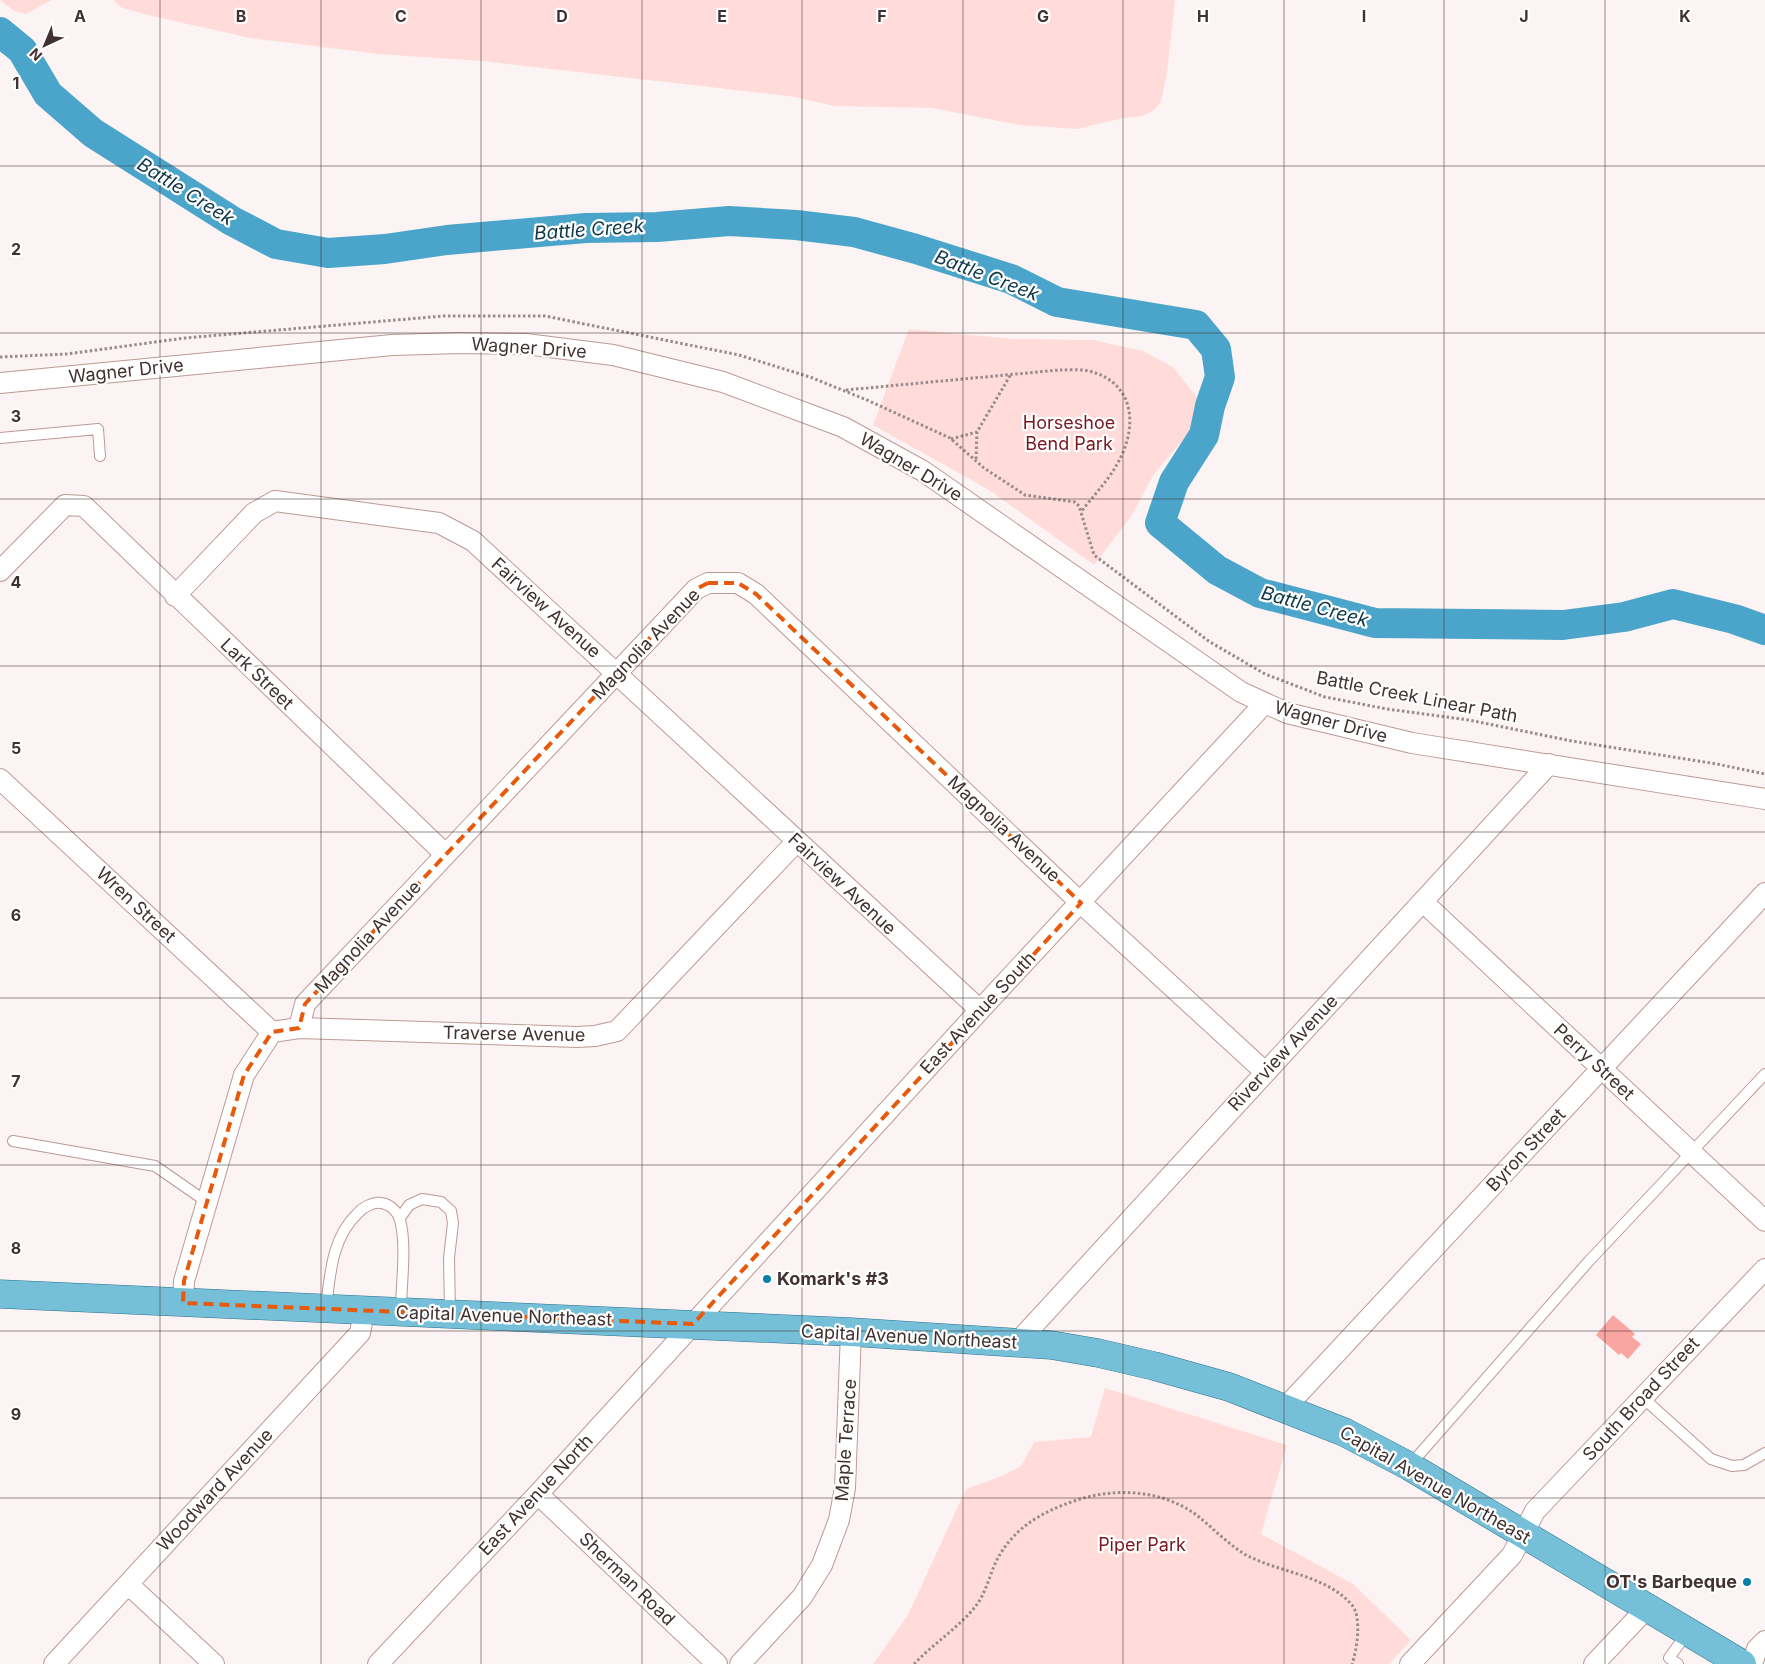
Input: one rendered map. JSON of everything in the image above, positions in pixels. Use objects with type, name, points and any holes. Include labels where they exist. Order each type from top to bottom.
[{"type":"main road","name":"Capital Avenue Northeast","points":[[0,1294],[693,1324],[715,1328],[850,1332],[1051,1345],[1154,1366],[1229,1386],[1286,1407],[1344,1432],[1409,1466],[1742,1664]]},
{"type":"street","name":"Wagner Drive","points":[[0,383],[392,345],[526,344],[613,355],[723,382],[843,427],[923,471],[999,521],[1150,631],[1241,692],[1264,704],[1328,724],[1412,743],[1765,799]]},
{"type":"street","name":"Fairview Avenue","points":[[175,596],[254,513],[275,501],[439,523],[473,541],[617,673],[796,842],[980,1010]]},
{"type":"street","name":"Lark Street","points":[[0,571],[65,505],[84,506],[175,596],[445,854]]},
{"type":"street","name":"Magnolia Avenue","points":[[299,1028],[305,1004],[696,589],[708,583],[738,583],[756,594],[1081,903],[1265,1072]]},
{"type":"street","name":"East Avenue South","points":[[693,1324],[980,1010],[1264,704]]},
{"type":"street","name":"Riverview Avenue","points":[[1017,1343],[1549,764]]},
{"type":"street","name":"Wren Street","points":[[0,779],[272,1032]]},
{"type":"street","name":"Traverse Avenue","points":[[299,1028],[577,1037],[595,1036],[617,1031],[796,842]]},
{"type":"street","name":"Byron Street","points":[[1286,1407],[1765,893]]},
{"type":"street","name":"Perry Street","points":[[1423,902],[1765,1221]]},
{"type":"street","points":[[183,1303],[184,1281],[244,1075],[272,1032],[299,1028]]},
{"type":"street","name":"South Broad Street","points":[[1410,1664],[1512,1555],[1535,1511],[1765,1269]]},
{"type":"street","name":"Woodward Avenue","points":[[54,1664],[360,1333],[364,1310]]},
{"type":"street","name":"East Avenue North","points":[[378,1664],[538,1494],[693,1324]]},
{"type":"street","name":"Maple Terrace","points":[[740,1664],[802,1597],[822,1565],[839,1520],[846,1488],[850,1332]]},
{"type":"street","name":"Sherman Road","points":[[538,1494],[717,1664]]},
{"type":"street","points":[[128,1584],[214,1664]]},
{"type":"street","points":[[1594,1664],[1647,1608]]},
{"type":"street","points":[[1752,1664],[1757,1649],[1765,1641]]},
{"type":"lane","points":[[0,438],[98,429],[100,456]]},
{"type":"lane","points":[[1409,1466],[1589,1261],[1693,1153],[1765,1074]]},
{"type":"lane","points":[[13,1141],[155,1166],[207,1202]]},
{"type":"lane","points":[[400,1218],[410,1205],[422,1199],[441,1202],[450,1211],[453,1223],[449,1258],[450,1314]]},
{"type":"lane","points":[[326,1309],[331,1269],[340,1235],[349,1221],[364,1207],[380,1203],[391,1206],[400,1218],[401,1312]]},
{"type":"lane","points":[[1642,1397],[1712,1459],[1732,1466],[1744,1465],[1765,1453]]},
{"type":"lane","points":[[1678,1664],[1669,1658],[1687,1632]]},
{"type":"path","points":[[844,391],[1059,370],[1089,371],[1118,385],[1127,400],[1131,419],[1126,446],[1116,467],[1081,512]]},
{"type":"path","points":[[976,460],[977,432],[1012,374]]},
{"type":"path","points":[[951,439],[977,432]]},
{"type":"path","name":"Battle Creek Linear Path","points":[[1085,533],[1094,555],[1210,642],[1265,674],[1325,697],[1387,709],[1470,720],[1572,741],[1717,764],[1765,774]]},
{"type":"path","points":[[914,1664],[932,1645],[976,1606],[1003,1547],[1024,1525],[1076,1500],[1108,1492],[1142,1493],[1172,1501],[1197,1515],[1248,1556],[1331,1588],[1353,1606],[1358,1628],[1356,1651],[1352,1664]]},
{"type":"highlighted area","points":[[708,583],[738,583],[756,594],[1081,903],[693,1324],[183,1303],[184,1281],[244,1075],[272,1032],[299,1028],[305,1004],[696,589]]},
{"type":"green space","points":[[0,0],[52,0],[26,14],[14,11]]},
{"type":"green space","points":[[113,0],[1175,0],[1167,73],[1161,102],[1154,110],[1143,116],[1123,118],[1077,129],[1019,125],[932,108],[835,106],[789,96],[482,61],[378,54],[250,38],[152,16],[120,7]]},
{"type":"green space","name":"Horseshoe Bend Park","points":[[909,329],[1013,339],[1093,340],[1143,351],[1173,367],[1198,399],[1201,419],[1154,474],[1130,518],[1094,565],[989,490],[873,425]]},
{"type":"green space","name":"Piper Park","points":[[1105,1388],[1287,1445],[1261,1534],[1353,1584],[1411,1640],[1389,1664],[873,1664],[908,1615],[966,1489],[1002,1476],[1021,1466],[1034,1442],[1091,1437]]},
{"type":"building","points":[[1613,1315],[1635,1334],[1632,1337],[1641,1344],[1628,1359],[1621,1353],[1619,1355],[1596,1335]]},
{"type":"waterway","name":"Battle Creek","points":[[0,32],[22,50],[48,94],[93,133],[232,221],[276,244],[328,253],[385,249],[447,240],[586,228],[657,227],[729,221],[796,225],[854,232],[916,249],[1011,279],[1057,302],[1196,325],[1216,349],[1220,377],[1210,406],[1204,435],[1174,482],[1160,523],[1217,570],[1260,593],[1375,623],[1563,625],[1624,617],[1673,604],[1734,619],[1765,630]]},
{"type":"place","name":"Komark's #3","points":[[767,1279]]},
{"type":"place","name":"OT's Barbeque","points":[[1747,1582]]}]
